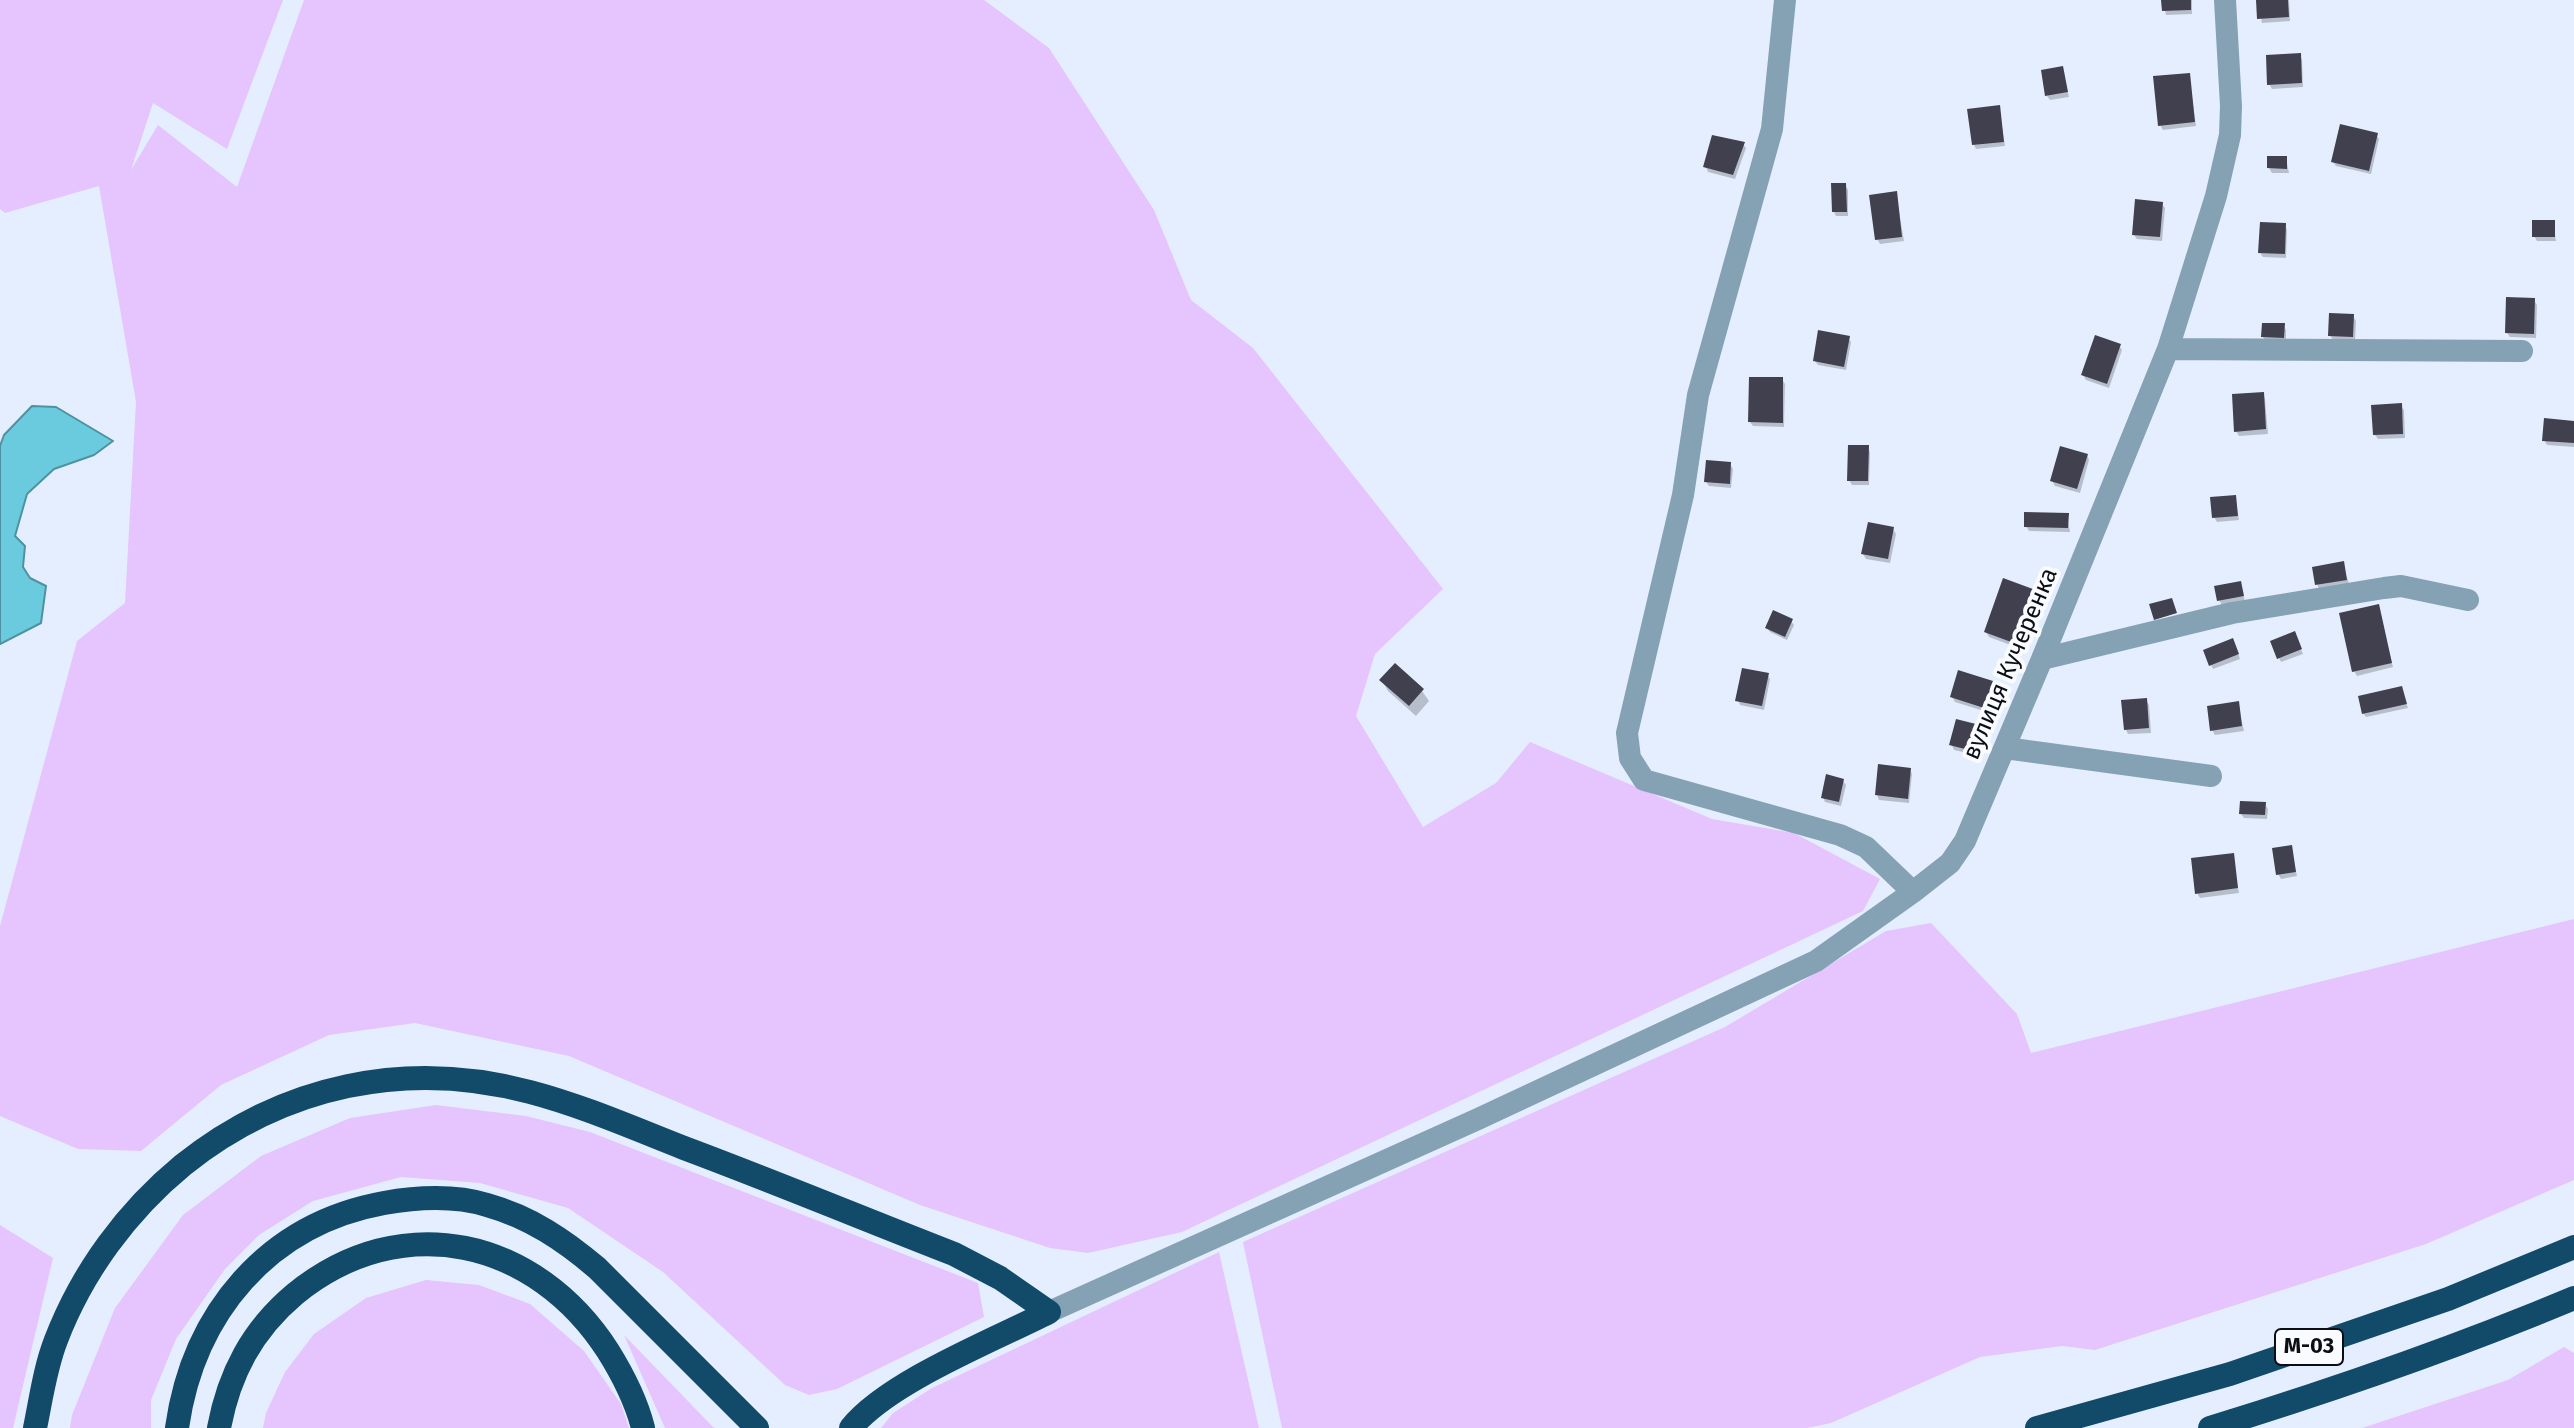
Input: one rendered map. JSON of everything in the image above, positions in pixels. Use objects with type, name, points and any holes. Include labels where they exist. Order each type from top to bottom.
[{"type":"highway","points":[[35,1428],[55,1342],[70,1308],[105,1249],[158,1185],[226,1133],[264,1113],[313,1095],[387,1078],[468,1080],[530,1092],[576,1106],[954,1254],[1000,1278],[1049,1312],[911,1382],[862,1414],[851,1428]]},
{"type":"highway","points":[[177,1428],[181,1395],[197,1349],[221,1307],[252,1270],[277,1248],[312,1226],[346,1211],[412,1198],[447,1198],[485,1204],[516,1215],[545,1228],[570,1246],[597,1268],[757,1428]]},
{"type":"highway","points":[[219,1428],[231,1380],[245,1351],[283,1305],[310,1282],[358,1257],[384,1249],[431,1243],[463,1246],[513,1263],[563,1297],[582,1316],[620,1370],[643,1428]]},
{"type":"highway","name":"М-03","points":[[2037,1428],[2230,1374],[2448,1299],[2574,1247]]},
{"type":"highway","name":"М-03","points":[[2210,1428],[2484,1335],[2574,1298]]},
{"type":"street","points":[[1785,0],[1772,129],[1698,395],[1683,495],[1627,733],[1630,758],[1644,780],[1840,835],[1866,847],[1913,892]]},
{"type":"street","name":"вулиця Кучеренка","points":[[1049,1312],[1511,1104],[1816,961],[1950,863],[1965,841],[2005,748],[2168,349],[2216,196],[2230,135],[2225,0]]},
{"type":"street","points":[[2168,349],[2522,351]]},
{"type":"street","points":[[2042,659],[2232,613],[2384,588],[2401,586],[2468,600]]},
{"type":"street","points":[[2005,748],[2211,776]]},
{"type":"shaded area","points":[[0,0],[283,0],[227,149],[153,103],[131,170],[158,125],[237,187],[304,0],[984,0],[1049,48],[1154,210],[1191,300],[1253,348],[1443,589],[1375,654],[1356,716],[1423,827],[1496,783],[1530,742],[1712,819],[1794,833],[1880,879],[1863,911],[1182,1232],[1088,1253],[1050,1248],[920,1205],[569,1056],[415,1023],[329,1035],[221,1085],[141,1151],[78,1149],[0,1116],[0,926],[77,641],[125,603],[136,402],[99,186],[5,213],[0,209]]},
{"type":"shaded area","points":[[2574,919],[2574,1180],[2426,1244],[2095,1350],[2062,1346],[1980,1357],[1831,1423],[1807,1428],[1282,1428],[1243,1242],[1725,1027],[1886,931],[1931,923],[2017,1014],[2031,1053]]},
{"type":"shaded area","points":[[436,1105],[526,1116],[590,1132],[978,1283],[984,1317],[837,1389],[809,1395],[785,1385],[663,1272],[568,1208],[480,1183],[401,1177],[313,1201],[259,1235],[225,1269],[176,1339],[151,1400],[151,1428],[70,1428],[72,1415],[115,1308],[183,1215],[261,1156],[350,1118]]},
{"type":"shaded area","points":[[0,1225],[53,1258],[13,1428],[0,1428]]},
{"type":"shaded area","points":[[1219,1252],[1259,1428],[881,1428],[893,1413],[932,1388]]},
{"type":"shaded area","points":[[426,1280],[479,1285],[530,1304],[584,1351],[621,1404],[629,1428],[263,1428],[266,1413],[285,1372],[314,1334],[366,1298]]},
{"type":"shaded area","points":[[624,1335],[713,1427],[715,1428],[665,1428]]},
{"type":"shaded area","points":[[2564,1347],[2574,1353],[2574,1428],[2362,1428],[2508,1380]]},
{"type":"water","points":[[32,406],[56,407],[113,441],[94,455],[54,469],[27,494],[15,536],[25,546],[23,567],[30,578],[46,586],[41,623],[0,644],[0,446],[4,435]]},
{"type":"building","points":[[2161,0],[2191,0],[2191,10],[2162,11]]},
{"type":"building","points":[[2256,0],[2288,0],[2289,17],[2257,19]]},
{"type":"building","points":[[2301,53],[2302,83],[2267,85],[2266,55]]},
{"type":"building","points":[[2063,66],[2068,92],[2045,96],[2041,70]]},
{"type":"building","points":[[2190,73],[2195,122],[2158,126],[2153,76]]},
{"type":"building","points":[[2000,105],[2004,142],[1972,145],[1967,109]]},
{"type":"building","points":[[2340,124],[2378,133],[2369,171],[2331,162]]},
{"type":"building","points":[[1712,135],[1745,142],[1733,175],[1703,167]]},
{"type":"building","points":[[2267,156],[2287,156],[2287,169],[2267,168]]},
{"type":"building","points":[[1831,183],[1846,183],[1847,212],[1832,212]]},
{"type":"building","points":[[1897,191],[1902,237],[1875,240],[1869,195]]},
{"type":"building","points":[[2135,199],[2163,202],[2160,237],[2132,235]]},
{"type":"building","points":[[2532,220],[2555,220],[2555,237],[2532,237]]},
{"type":"building","points":[[2260,222],[2286,223],[2285,254],[2258,253]]},
{"type":"building","points":[[2506,297],[2535,298],[2534,334],[2505,333]]},
{"type":"building","points":[[2329,313],[2354,314],[2353,337],[2328,336]]},
{"type":"building","points":[[2262,323],[2285,323],[2284,338],[2261,337]]},
{"type":"building","points":[[1818,330],[1850,336],[1844,367],[1813,361]]},
{"type":"building","points":[[2095,335],[2121,344],[2107,384],[2081,375]]},
{"type":"building","points":[[1749,377],[1783,377],[1783,423],[1748,422]]},
{"type":"building","points":[[2264,392],[2266,429],[2234,432],[2232,394]]},
{"type":"building","points":[[2402,403],[2403,434],[2373,435],[2371,405]]},
{"type":"building","points":[[2544,418],[2574,421],[2574,443],[2542,441]]},
{"type":"building","points":[[1848,445],[1869,445],[1868,481],[1847,481]]},
{"type":"building","points":[[2060,446],[2088,454],[2077,489],[2050,481]]},
{"type":"building","points":[[1706,460],[1731,462],[1730,484],[1704,482]]},
{"type":"building","points":[[2236,495],[2238,516],[2212,518],[2210,497]]},
{"type":"building","points":[[2024,512],[2069,513],[2068,528],[2024,527]]},
{"type":"building","points":[[1868,522],[1894,527],[1888,559],[1861,554]]},
{"type":"building","points":[[2344,561],[2347,580],[2315,585],[2312,567]]},
{"type":"building","points":[[2003,578],[2041,592],[2022,646],[1984,632]]},
{"type":"building","points":[[2241,581],[2244,596],[2217,601],[2214,586]]},
{"type":"building","points":[[2172,598],[2177,613],[2154,620],[2149,604]]},
{"type":"building","points":[[2379,604],[2392,663],[2352,672],[2339,613]]},
{"type":"building","points":[[1773,610],[1793,619],[1785,637],[1765,628]]},
{"type":"building","points":[[2295,631],[2302,649],[2277,659],[2270,641]]},
{"type":"building","points":[[2233,638],[2239,654],[2209,666],[2203,650]]},
{"type":"building","points":[[1395,663],[1424,689],[1409,706],[1379,680]]},
{"type":"building","points":[[1742,668],[1769,673],[1762,706],[1735,701]]},
{"type":"building","points":[[1958,670],[1993,681],[1984,708],[1950,697]]},
{"type":"building","points":[[2402,686],[2407,704],[2362,714],[2358,696]]},
{"type":"building","points":[[2147,698],[2149,728],[2124,730],[2121,700]]},
{"type":"building","points":[[2239,701],[2242,726],[2210,731],[2207,706]]},
{"type":"building","points":[[1956,719],[1980,725],[1973,751],[1949,745]]},
{"type":"building","points":[[1878,764],[1911,768],[1908,799],[1875,795]]},
{"type":"building","points":[[1826,774],[1844,779],[1839,802],[1821,798]]},
{"type":"building","points":[[2240,801],[2266,802],[2265,815],[2239,814]]},
{"type":"building","points":[[2292,845],[2296,872],[2276,875],[2272,848]]},
{"type":"building","points":[[2234,853],[2238,888],[2195,894],[2191,858]]}]
